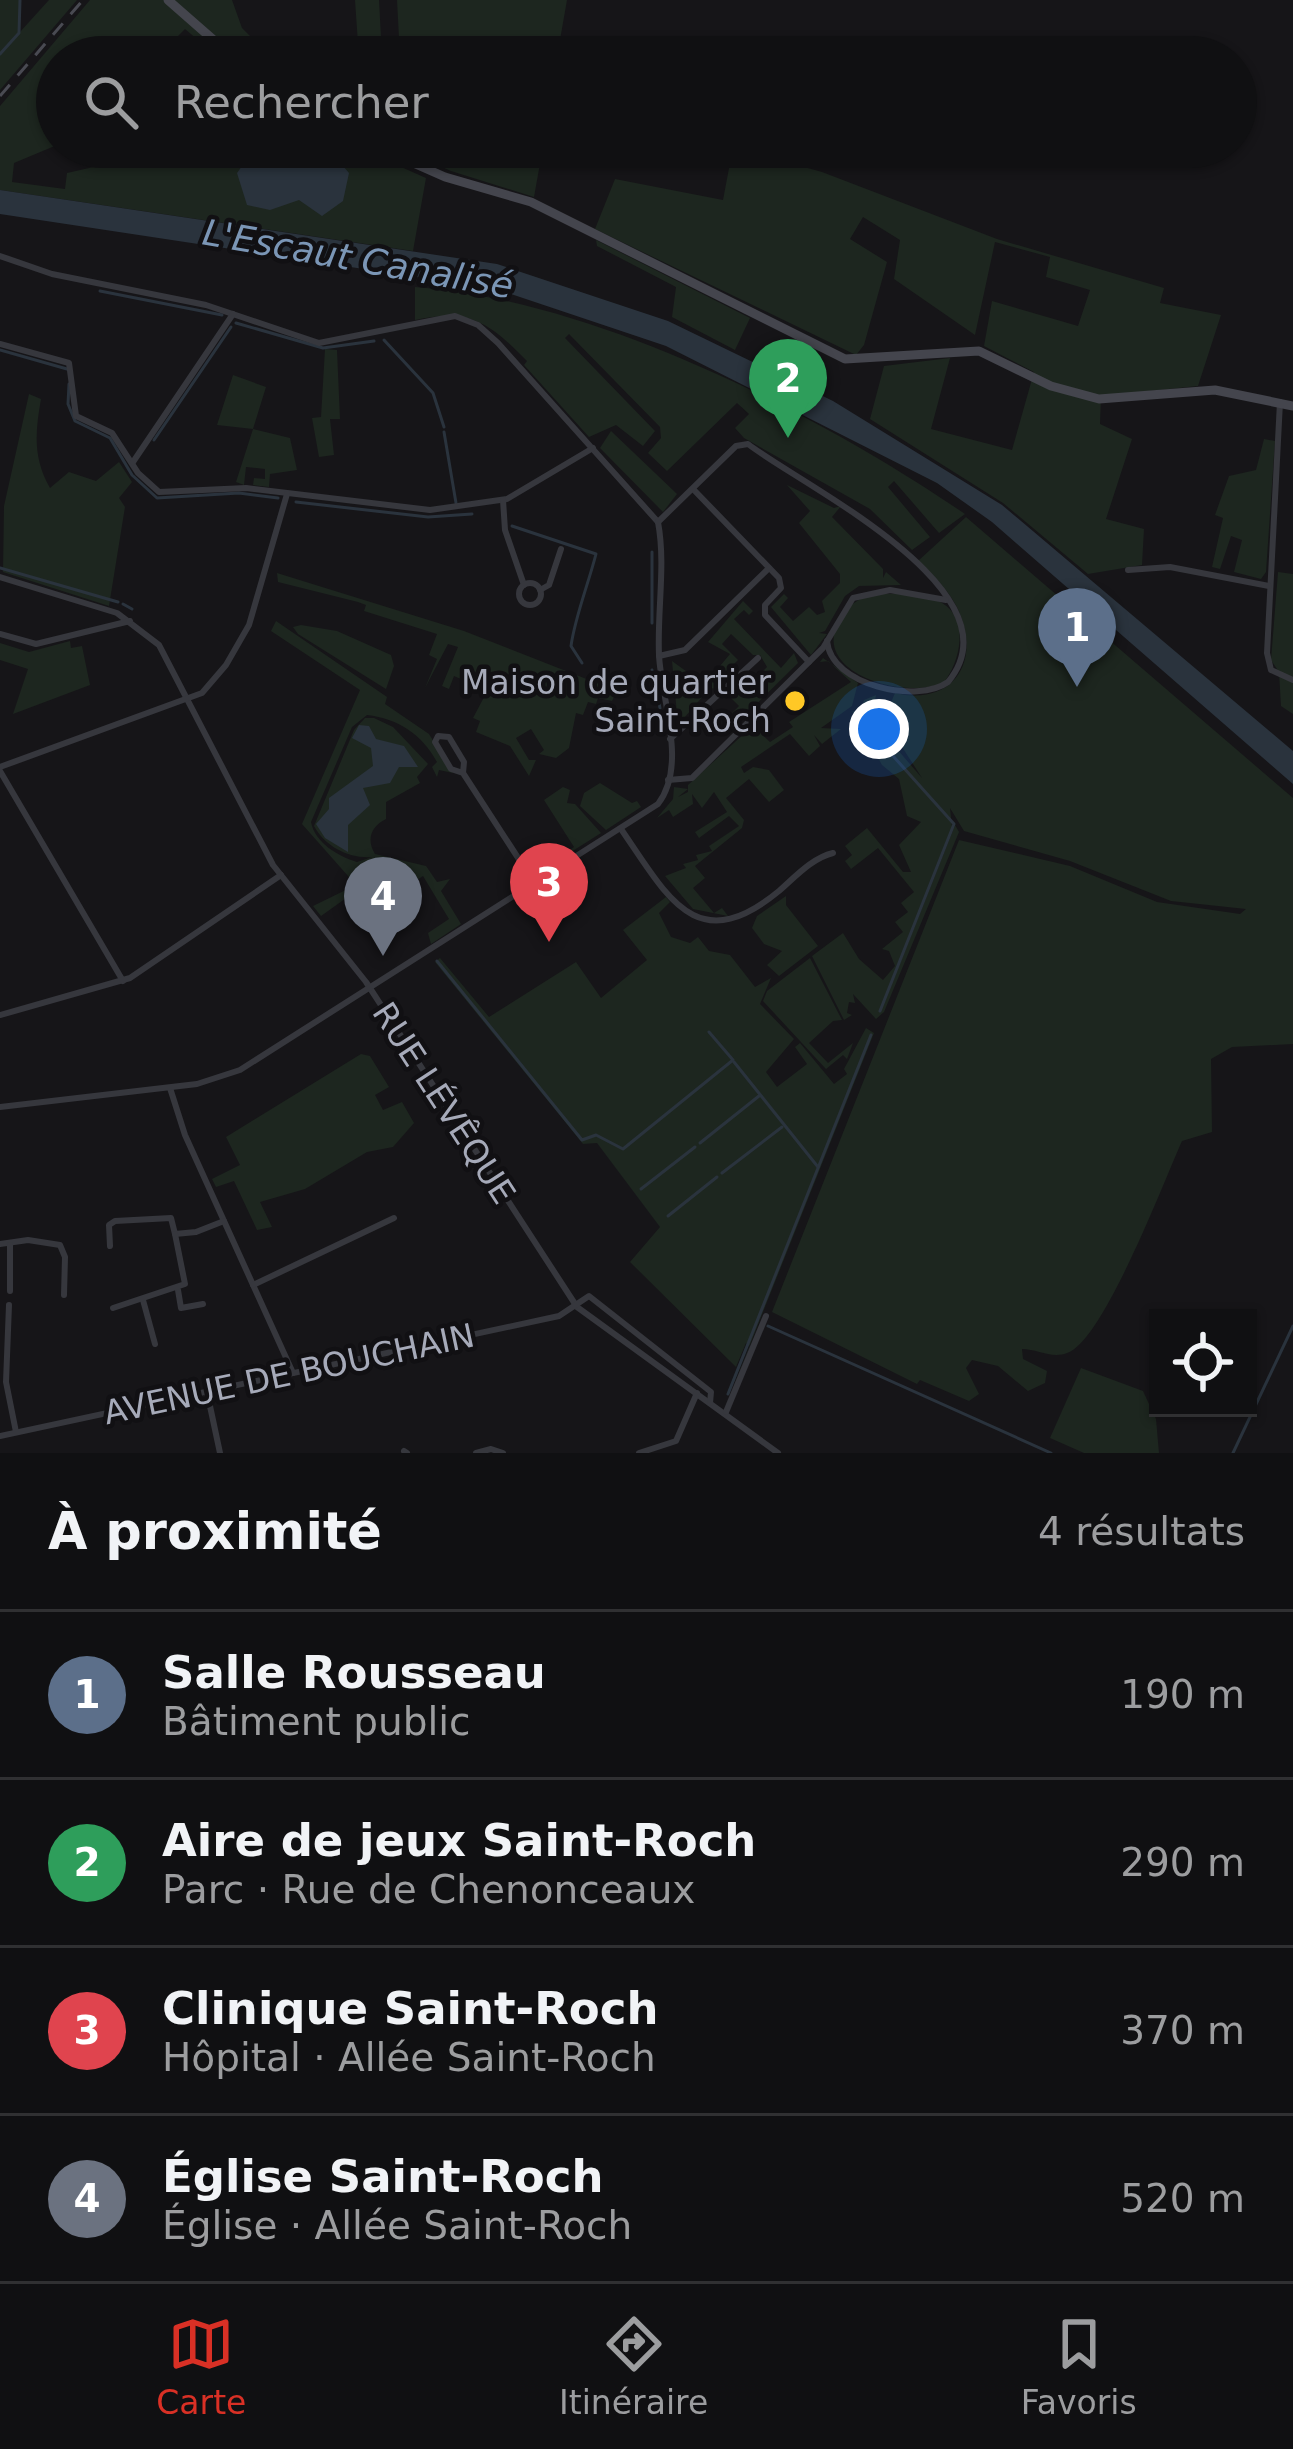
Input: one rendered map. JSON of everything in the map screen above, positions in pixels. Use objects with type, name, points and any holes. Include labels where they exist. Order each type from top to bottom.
[{"type":"street","points":[[168,0],[209,36]]},
{"type":"street","points":[[424,168],[531,202],[845,359],[979,351],[1051,386],[1099,399],[1215,390],[1286,404],[1269,586],[1269,664],[1279,677],[1293,680]]},
{"type":"street","points":[[0,256],[52,274],[233,314],[327,344],[445,317],[463,318],[490,334],[658,522],[659,656],[670,739],[662,801],[254,1064],[211,1081],[170,1088],[0,1107]]},
{"type":"street","points":[[133,462],[233,314]]},
{"type":"street","points":[[0,344],[69,363],[74,412],[88,425],[112,433],[145,482],[163,493],[246,488],[430,510],[503,500],[593,448]]},
{"type":"street","points":[[658,522],[743,443],[845,502],[913,560],[949,601],[959,620],[963,651],[954,676],[932,692],[861,679],[832,657],[827,641]]},
{"type":"street","points":[[693,489],[782,584],[765,604],[765,615],[809,662]]},
{"type":"street","points":[[123,981],[0,769],[202,693],[226,665],[249,625],[287,494]]},
{"type":"street","points":[[503,500],[505,530],[524,585],[519,597],[526,605],[539,601],[540,590]]},
{"type":"street","points":[[524,585],[540,590],[549,585],[561,549]]},
{"type":"street","points":[[659,656],[685,650],[769,568]]},
{"type":"street","points":[[1128,570],[1170,568],[1269,586]]},
{"type":"street","points":[[0,577],[132,620]]},
{"type":"street","points":[[668,780],[692,778],[809,662],[827,641],[842,609],[861,594],[907,591],[949,601]]},
{"type":"street","points":[[0,634],[36,644],[132,620]]},
{"type":"street","name":"RUE LÉVÊQUE","points":[[132,620],[159,644],[281,875],[371,990],[577,1307],[778,1453]]},
{"type":"street","points":[[670,739],[758,658]]},
{"type":"street","points":[[463,773],[464,762],[449,737],[438,736],[435,742],[449,766],[463,773],[535,884]]},
{"type":"street","points":[[621,829],[682,908],[719,924],[748,916],[818,859],[833,853]]},
{"type":"street","points":[[0,1015],[123,981],[281,875]]},
{"type":"street","points":[[170,1088],[184,1135],[293,1373]]},
{"type":"street","points":[[110,1246],[109,1226],[116,1221],[171,1218],[185,1284],[113,1308]]},
{"type":"street","points":[[253,1285],[394,1218]]},
{"type":"street","points":[[176,1234],[196,1232],[224,1220]]},
{"type":"street","points":[[0,1244],[28,1240],[60,1245],[65,1257],[64,1295]]},
{"type":"street","points":[[10,1245],[10,1291]]},
{"type":"street","points":[[178,1290],[181,1308],[203,1304]]},
{"type":"street","points":[[577,1307],[589,1296],[712,1393],[710,1402]]},
{"type":"street","points":[[143,1300],[155,1344]]},
{"type":"street","points":[[9,1305],[6,1377],[16,1433]]},
{"type":"street","name":"AVENUE DE BOUCHAIN","points":[[0,1436],[563,1315],[577,1307]]},
{"type":"street","points":[[727,1415],[766,1316]]},
{"type":"street","points":[[207,1392],[220,1453]]},
{"type":"street","points":[[639,1453],[676,1441],[697,1393]]},
{"type":"street","points":[[476,1453],[491,1449],[503,1453]]},
{"type":"shaded area","points":[[0,0],[20,0],[20,32],[49,0],[77,0],[46,36],[36,36],[36,48],[0,90]]},
{"type":"shaded area","points":[[90,0],[232,0],[250,36],[193,36],[185,29],[178,36],[59,36]]},
{"type":"shaded area","points":[[355,0],[379,0],[381,36],[357,36]]},
{"type":"shaded area","points":[[397,0],[567,0],[561,36],[399,36]]},
{"type":"shaded area","points":[[36,64],[36,154],[14,163],[12,182],[65,189],[67,173],[89,168],[403,168],[426,178],[413,251],[0,190],[0,106]]},
{"type":"shaded area","points":[[444,168],[539,168],[534,197]]},
{"type":"shaded area","points":[[729,168],[808,168],[997,239],[1164,288],[1160,303],[1221,315],[1198,386],[1101,396],[1100,424],[1132,439],[1106,519],[1144,529],[1142,565],[1088,574],[1003,503],[870,419],[884,366],[950,358],[931,429],[1012,450],[1034,372],[984,346],[992,301],[1078,326],[1090,290],[1046,277],[1050,257],[995,242],[975,335],[894,279],[900,240],[863,217],[850,239],[887,262],[864,345],[856,355],[595,229],[615,179],[723,200]]},
{"type":"shaded area","points":[[596,240],[750,318],[735,350],[672,317],[676,287],[597,246]]},
{"type":"shaded area","points":[[415,287],[484,296],[556,314],[702,368],[842,438],[965,514],[939,533],[894,481],[888,487],[930,537],[912,550],[870,509],[744,438],[735,428],[749,414],[737,403],[667,471],[648,453],[661,438],[660,427],[569,334],[565,338],[655,431],[643,446],[616,425],[589,437],[524,365],[527,361],[490,328],[451,316],[415,320]]},
{"type":"shaded area","points":[[325,349],[337,350],[340,419],[330,419],[334,455],[319,457],[312,418],[321,417]]},
{"type":"shaded area","points":[[233,375],[266,387],[253,429],[217,425]]},
{"type":"shaded area","points":[[29,394],[41,399],[37,445],[50,488],[69,472],[96,481],[119,462],[132,482],[119,498],[125,507],[109,606],[3,572],[4,506]]},
{"type":"shaded area","points":[[253,429],[290,438],[297,470],[270,474],[269,487],[253,485],[254,478],[265,479],[265,469],[246,467],[244,485],[236,482]]},
{"type":"shaded area","points":[[611,431],[677,494],[663,512],[600,448]]},
{"type":"shaded area","points":[[1264,439],[1275,441],[1266,572],[1261,579],[1234,572],[1242,540],[1231,536],[1220,569],[1212,567],[1223,518],[1215,515],[1229,476],[1256,470]]},
{"type":"shaded area","points":[[787,485],[834,508],[841,506],[832,517],[883,569],[883,578],[886,572],[901,585],[859,586],[845,596],[825,631],[819,633],[827,634],[811,655],[771,607],[784,594],[788,598],[780,607],[793,621],[809,607],[817,615],[825,612],[822,601],[840,583],[840,574],[799,523],[810,511]]},
{"type":"shaded area","points":[[966,517],[1293,798],[1293,1044],[1232,1047],[1211,1059],[1212,1132],[1182,1141],[1098,1321],[1067,1353],[1022,1349],[1023,1359],[1047,1371],[1045,1383],[1028,1391],[998,1366],[972,1360],[966,1368],[979,1394],[969,1401],[920,1380],[917,1384],[772,1312],[959,840],[1070,866],[1157,902],[1240,914],[1246,909],[1171,901],[1070,861],[964,831],[950,808],[952,827],[881,1011],[955,825],[959,832],[884,1012],[876,1019],[853,994],[855,1003],[849,1002],[847,1013],[852,1015],[844,1020],[812,956],[843,933],[859,959],[883,980],[895,966],[889,951],[882,949],[903,932],[895,922],[908,912],[901,903],[914,892],[878,848],[851,869],[845,861],[852,855],[845,846],[867,828],[903,872],[911,872],[899,845],[921,822],[907,816],[899,779],[882,765],[852,711],[860,713],[864,700],[876,695],[872,720],[922,778],[884,719],[895,693],[931,694],[945,688],[963,666],[965,633],[960,614],[918,561]]},
{"type":"shaded area","points":[[1278,572],[1293,574],[1293,714],[1281,706],[1279,672],[1271,660]]},
{"type":"shaded area","points":[[277,573],[464,631],[617,691],[612,701],[598,698],[596,704],[588,702],[583,715],[576,713],[569,748],[556,758],[539,754],[544,750],[531,729],[516,738],[529,760],[536,760],[529,776],[510,746],[476,732],[480,721],[473,718],[491,684],[480,679],[482,673],[477,672],[472,684],[454,676],[449,689],[442,686],[458,647],[448,644],[425,688],[437,659],[429,655],[437,634],[364,611],[366,605],[358,602],[278,582]]},
{"type":"shaded area","points":[[874,594],[927,597],[951,610],[960,641],[944,682],[928,687],[888,685],[851,669],[839,656],[834,641],[838,623],[853,604]]},
{"type":"shaded area","points":[[743,601],[753,611],[749,615],[744,610],[734,619],[781,668],[794,653],[798,663],[732,728],[724,721],[739,706],[730,697],[723,699],[734,695],[747,676],[760,690],[768,680],[761,673],[767,667],[760,655],[753,655],[731,634],[722,644],[738,660],[714,684],[718,689],[710,688],[678,725],[672,661],[690,674],[684,680],[693,689],[705,684],[730,654],[708,642]]},
{"type":"shaded area","points":[[276,621],[387,697],[385,704],[429,734],[453,773],[439,770],[437,777],[432,767],[437,762],[416,735],[399,724],[367,715],[352,727],[311,822],[317,836],[335,852],[357,862],[372,857],[340,850],[314,826],[354,730],[365,718],[393,727],[428,764],[417,777],[420,783],[386,802],[386,819],[374,829],[371,844],[375,854],[426,866],[437,882],[450,879],[441,891],[461,924],[431,944],[428,933],[449,919],[423,876],[374,909],[356,891],[321,916],[313,906],[356,885],[302,824],[360,690],[271,631]]},
{"type":"shaded area","points":[[293,627],[337,631],[391,655],[394,666],[386,689],[298,634]]},
{"type":"shaded area","points":[[70,641],[71,648],[82,646],[90,685],[13,714],[28,669],[0,660],[0,643],[29,652]]},
{"type":"shaded area","points":[[831,664],[858,683],[852,706],[821,728],[841,729],[822,744],[814,735],[820,746],[809,756],[790,734],[741,767],[744,773],[753,767],[769,770],[784,790],[769,802],[749,779],[726,798],[744,820],[742,828],[695,866],[705,878],[693,888],[714,913],[722,908],[728,916],[693,909],[665,876],[698,860],[696,855],[712,851],[709,846],[739,826],[729,816],[699,838],[695,832],[727,812],[714,792],[702,808],[692,794],[693,804],[673,817],[669,810],[657,818],[673,799],[674,787],[688,789],[759,720],[756,729],[770,742],[793,727],[789,722],[851,682]]},
{"type":"shaded area","points":[[600,783],[641,807],[606,830],[580,806],[584,793]]},
{"type":"shaded area","points":[[563,787],[570,790],[567,803],[575,804],[601,833],[549,866],[574,847],[544,800]]},
{"type":"shaded area","points":[[786,896],[786,905],[818,946],[779,976],[767,965],[782,951],[764,944],[752,928],[757,916]]},
{"type":"shaded area","points":[[666,897],[670,902],[659,913],[671,937],[690,943],[698,937],[709,951],[730,955],[755,987],[771,978],[760,1004],[794,1039],[766,1072],[777,1087],[807,1064],[795,1047],[800,1043],[834,1084],[847,1074],[844,1069],[866,1028],[874,1033],[750,1346],[746,1343],[736,1367],[630,1262],[660,1227],[597,1143],[583,1144],[435,962],[440,958],[489,1017],[576,962],[601,998],[647,960],[623,930]]},
{"type":"shaded area","points":[[810,958],[842,1020],[833,1021],[809,1043],[828,1063],[853,1043],[847,1059],[843,1055],[826,1069],[763,1001],[767,991]]},
{"type":"shaded area","points":[[361,1054],[370,1056],[389,1087],[375,1095],[383,1110],[402,1102],[414,1123],[393,1147],[367,1152],[305,1189],[260,1202],[272,1227],[257,1230],[234,1181],[216,1187],[212,1179],[240,1165],[226,1137]]},
{"type":"shaded area","points":[[1081,1368],[1143,1391],[1149,1417],[1156,1419],[1159,1453],[1084,1453],[1050,1438]]},
{"type":"water","points":[[241,168],[345,168],[349,173],[343,201],[322,216],[299,200],[270,210],[247,205],[237,173]]},
{"type":"water","name":"L'Escaut Canalisé","points":[[0,190],[497,264],[668,321],[833,401],[1002,505],[1293,751],[1293,784],[992,522],[937,483],[666,346],[496,289],[0,214]]},
{"type":"water","points":[[359,725],[369,726],[376,739],[404,746],[418,767],[399,767],[390,783],[363,788],[370,805],[348,825],[348,852],[325,838],[316,824],[329,809],[329,798],[373,766],[371,748],[352,738]]},
{"type":"waterway","points":[[0,54],[19,33],[20,0]]},
{"type":"waterway","points":[[100,291],[222,315]]},
{"type":"waterway","points":[[236,323],[323,348],[374,341]]},
{"type":"waterway","points":[[154,440],[231,327]]},
{"type":"waterway","points":[[384,340],[433,393],[444,427]]},
{"type":"waterway","points":[[0,350],[67,369]]},
{"type":"waterway","points":[[69,384],[68,404],[75,421],[110,438],[132,475],[157,498],[239,493],[278,498]]},
{"type":"waterway","points":[[444,432],[456,503]]},
{"type":"waterway","points":[[296,502],[428,517],[472,514]]},
{"type":"waterway","points":[[512,526],[596,554],[571,646],[582,663]]},
{"type":"waterway","points":[[652,552],[652,623]]},
{"type":"waterway","points":[[0,568],[118,602]]},
{"type":"waterway","points":[[123,604],[132,609]]},
{"type":"waterway","points":[[652,670],[660,708]]},
{"type":"waterway","points":[[880,1011],[954,824],[885,747]]},
{"type":"waterway","points":[[437,961],[582,1140],[596,1135],[623,1149],[733,1060],[709,1032]]},
{"type":"waterway","points":[[728,1394],[871,1035]]},
{"type":"waterway","points":[[734,1062],[818,1167]]},
{"type":"waterway","points":[[700,1143],[759,1096]]},
{"type":"waterway","points":[[722,1173],[782,1127]]},
{"type":"waterway","points":[[641,1189],[695,1147]]},
{"type":"waterway","points":[[668,1216],[717,1177]]},
{"type":"waterway","points":[[768,1326],[1051,1453]]},
{"type":"waterway","points":[[1233,1453],[1293,1326]]},
{"type":"railway","points":[[52,36],[83,0]]},
{"type":"railway","points":[[0,96],[36,54]]},
{"type":"place","name":"Aire de jeux Saint-Roch","points":[[788,438]]},
{"type":"place","name":"Salle Rousseau","points":[[1077,687]]},
{"type":"place","name":"Maison de quartier Saint-Roch","points":[[795,701]]},
{"type":"place","name":"Clinique Saint-Roch","points":[[549,942]]},
{"type":"place","name":"Église Saint-Roch","points":[[383,956]]}]
